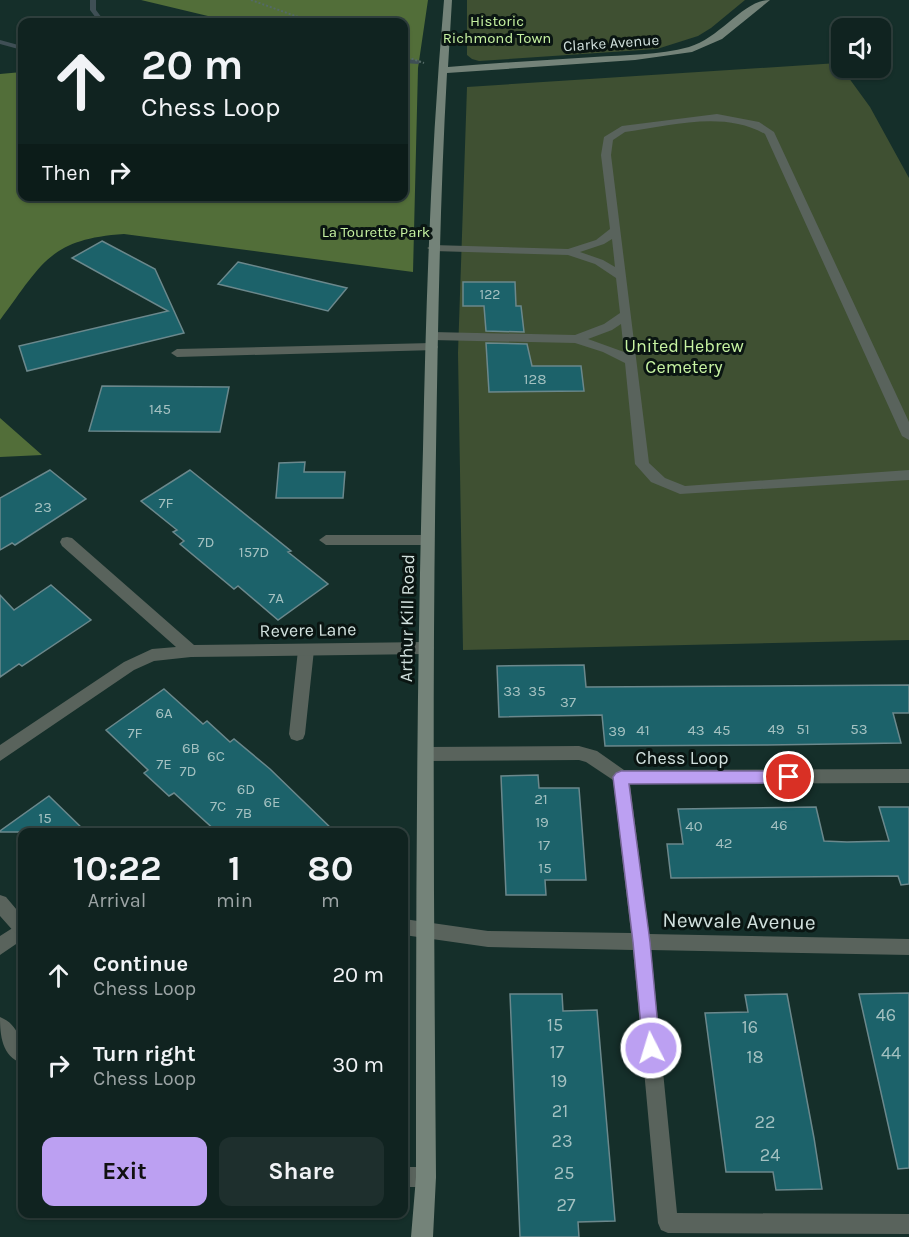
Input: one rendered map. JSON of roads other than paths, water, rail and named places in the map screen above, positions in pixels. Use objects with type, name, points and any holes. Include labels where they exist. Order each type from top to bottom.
[{"type":"street","name":"Arthur Kill Road","points":[[422,1237],[426,1177],[426,648],[433,248],[448,0]]},
{"type":"street","name":"Clarke Avenue","points":[[442,70],[635,57],[692,50],[719,37],[751,9],[766,0]]},
{"type":"street","points":[[909,436],[769,132],[755,124],[717,117],[622,129],[608,139],[606,155],[642,464],[649,475],[663,485],[685,491],[909,475]]},
{"type":"street","points":[[569,252],[600,242],[616,230]]},
{"type":"street","points":[[433,248],[569,252],[599,262],[622,277]]},
{"type":"street","points":[[576,339],[608,327],[626,314]]},
{"type":"street","points":[[177,353],[432,341],[576,339],[607,349],[631,361]]},
{"type":"street","points":[[326,540],[427,540]]},
{"type":"street","points":[[68,542],[191,651]]},
{"type":"street","name":"Revere Lane","points":[[0,754],[140,660],[152,655],[191,651],[426,648]]},
{"type":"street","points":[[297,734],[306,650]]},
{"type":"street","points":[[426,754],[579,753],[591,756],[621,777]]},
{"type":"street","name":"Chess Loop","points":[[909,776],[621,777],[642,942],[668,1223],[909,1224]]},
{"type":"street","points":[[0,903],[18,924]]},
{"type":"street","name":"Newvale Avenue","points":[[408,928],[488,939],[909,947]]},
{"type":"street","points":[[0,947],[18,932]]},
{"type":"street","points":[[0,1026],[18,1049]]},
{"type":"street","points":[[408,1177],[426,1177]]},
{"type":"waterway","points":[[93,0],[93,10],[99,18]]},
{"type":"waterway","points":[[0,42],[18,47]]},
{"type":"waterway","points":[[408,61],[418,62]]},
{"type":"park label","name":"Historic Richmond Town","points":[[497,30]]},
{"type":"park label","name":"La Tourette Park","points":[[376,232]]},
{"type":"park label","name":"United Hebrew Cemetery","points":[[684,356]]}]
